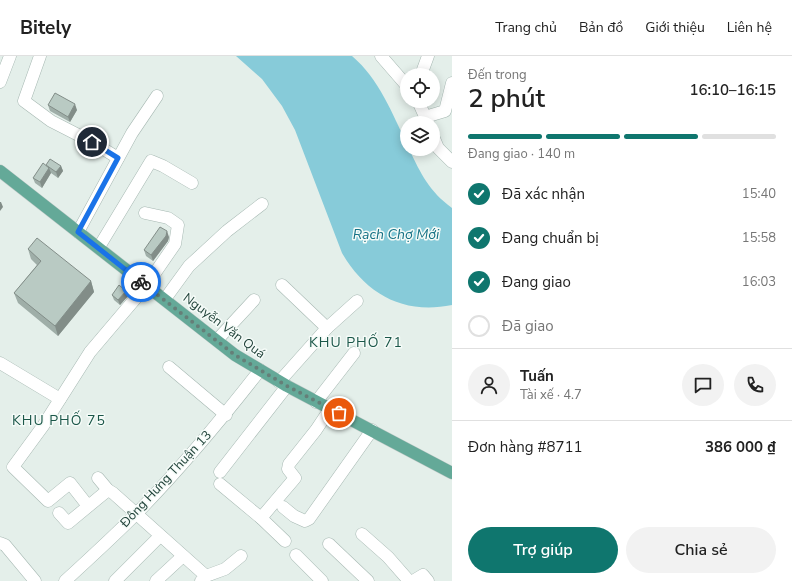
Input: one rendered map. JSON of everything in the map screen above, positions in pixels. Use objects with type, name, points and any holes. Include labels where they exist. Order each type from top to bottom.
[{"type":"main road","name":"Nguyễn Văn Quá","points":[[0,171],[78,232],[100,247],[146,286],[165,299],[235,355],[316,402],[452,473]]},
{"type":"street","points":[[0,82],[10,56]]},
{"type":"street","points":[[40,56],[24,101],[52,121],[92,142],[118,158]]},
{"type":"street","points":[[381,56],[400,78]]},
{"type":"street","points":[[424,68],[428,56]]},
{"type":"street","points":[[435,116],[445,111],[450,99],[452,83]]},
{"type":"street","points":[[78,232],[132,133],[157,96]]},
{"type":"street","points":[[440,150],[452,162]]},
{"type":"street","points":[[100,247],[150,161],[163,166],[192,183]]},
{"type":"street","points":[[165,299],[189,266],[227,231],[262,204]]},
{"type":"street","points":[[88,506],[70,483],[48,501],[13,467],[43,426],[90,352],[146,286],[175,244],[178,225],[168,218],[145,213]]},
{"type":"street","points":[[282,285],[327,328]]},
{"type":"street","points":[[217,340],[254,300]]},
{"type":"street","points":[[285,541],[220,478],[283,384],[327,328],[357,301]]},
{"type":"street","points":[[316,402],[354,353]]},
{"type":"street","points":[[1,366],[60,399]]},
{"type":"street","points":[[169,367],[226,415]]},
{"type":"street","name":"Đông Hưng Thuận 13","points":[[65,581],[136,514],[188,459],[226,415],[260,370]]},
{"type":"street","points":[[261,518],[295,477],[288,469],[289,464],[316,430],[330,409]]},
{"type":"street","points":[[283,507],[301,520],[305,521],[309,519],[372,430]]},
{"type":"street","points":[[98,478],[108,490],[114,493],[183,556],[203,579],[224,569],[241,556]]},
{"type":"street","points":[[60,513],[68,523],[108,490]]},
{"type":"street","points":[[362,534],[388,558],[409,581]]},
{"type":"street","points":[[115,581],[160,536]]},
{"type":"street","points":[[0,543],[4,545],[35,581]]},
{"type":"street","points":[[329,544],[368,581]]},
{"type":"street","points":[[296,555],[322,581]]},
{"type":"street","points":[[156,581],[183,556]]},
{"type":"street","points":[[413,581],[423,575],[428,581]]},
{"type":"water","name":"Rạch Chợ Mới","points":[[236,56],[352,56],[362,65],[384,97],[400,130],[400,156],[413,156],[426,182],[444,202],[452,208],[452,305],[418,307],[402,304],[374,290],[362,280],[342,253],[295,130],[282,106],[262,79]]},
{"type":"building","points":[[55,93],[75,104],[68,117],[48,105]]},
{"type":"building","points":[[50,159],[61,166],[56,172],[46,165]]},
{"type":"building","points":[[43,163],[49,168],[40,182],[33,178]]},
{"type":"building","points":[[160,227],[167,231],[166,236],[151,255],[144,250]]},
{"type":"building","points":[[37,238],[91,281],[55,326],[14,293],[41,261],[28,249]]},
{"type":"building","points":[[119,285],[126,291],[118,300],[112,295]]},
{"type":"way so far","points":[[141,282],[165,299],[235,355],[287,386],[339,413]]},
{"type":"district","name":"KHU PHỐ 71","points":[[356,342]]},
{"type":"district","name":"KHU PHỐ 75","points":[[59,420]]},
{"type":"route","points":[[92,142],[118,158],[78,232],[100,247],[141,282]]}]
